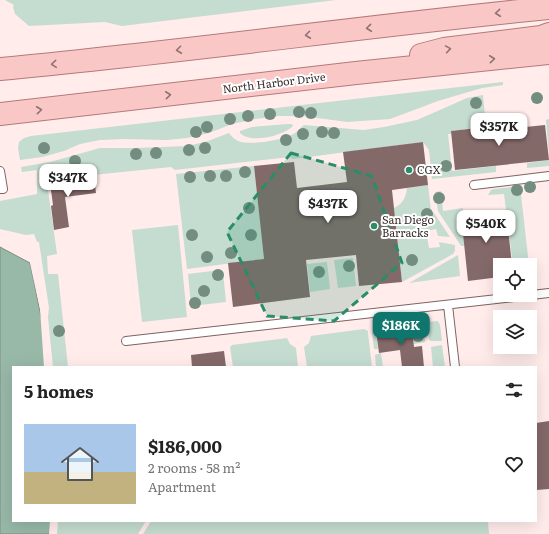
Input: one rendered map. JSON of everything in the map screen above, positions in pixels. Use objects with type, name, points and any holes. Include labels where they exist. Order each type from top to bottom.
[{"type":"main road","points":[[0,69],[93,60],[354,29],[549,8]]},
{"type":"main road","points":[[356,73],[444,49],[541,37],[549,34]]},
{"type":"main road","name":"North Harbor Drive","points":[[0,114],[356,73],[549,53]]},
{"type":"lane","points":[[0,171],[3,189],[0,189]]},
{"type":"lane","points":[[474,185],[549,176]]},
{"type":"lane","points":[[126,341],[549,293]]},
{"type":"lane","points":[[448,305],[455,366]]},
{"type":"highlighted area","points":[[291,153],[372,176],[402,263],[334,321],[267,316],[227,232]]},
{"type":"shaded area","points":[[5,0],[336,0],[122,26],[105,22],[29,26],[15,14],[13,7],[14,5]]},
{"type":"shaded area","points":[[503,82],[503,85],[482,88],[438,101],[390,119],[347,122],[303,116],[279,116],[232,124],[209,133],[187,138],[167,140],[100,140],[80,144],[64,151],[42,157],[20,160],[18,148],[19,142],[24,138],[31,136]]},
{"type":"shaded area","points":[[483,95],[486,127],[451,131],[451,134],[448,134],[452,171],[496,166],[496,172],[432,179],[429,150],[423,142],[293,159],[290,157],[175,170],[171,167],[93,175],[93,177],[47,183],[57,254],[47,256],[48,274],[58,274],[68,366],[53,366],[48,317],[49,308],[39,242],[37,242],[34,234],[26,235],[0,229],[0,201],[37,194],[37,170],[22,172],[21,167],[50,162],[100,148],[188,146],[208,141],[229,133],[238,141],[258,143],[290,136],[304,125],[364,130],[384,127],[417,120],[467,98]]},
{"type":"shaded area","points":[[549,119],[549,155],[546,120]]},
{"type":"shaded area","points":[[292,124],[293,126],[275,136],[252,138],[240,133],[240,131],[252,127]]},
{"type":"shaded area","points":[[549,160],[549,166],[527,168],[527,163]]},
{"type":"shaded area","points":[[254,166],[264,259],[187,269],[176,174]]},
{"type":"shaded area","points":[[428,185],[431,211],[434,213],[450,237],[438,236],[436,229],[426,231],[429,248],[440,247],[439,242],[455,245],[455,251],[453,254],[402,282],[394,208],[404,200],[407,188]]},
{"type":"shaded area","points":[[520,186],[528,258],[512,258],[504,194],[488,195],[491,190]]},
{"type":"shaded area","points":[[441,191],[443,211],[463,208],[464,246],[461,246],[438,211],[435,192]]},
{"type":"shaded area","points":[[178,225],[187,317],[142,322],[132,230]]},
{"type":"shaded area","points":[[0,247],[30,263],[43,326],[48,366],[12,366],[12,522],[54,522],[53,534],[0,534]]},
{"type":"shaded area","points":[[458,255],[460,276],[409,283]]},
{"type":"shaded area","points":[[353,258],[356,286],[338,288],[334,260]]},
{"type":"shaded area","points":[[327,262],[330,289],[310,292],[307,264]]},
{"type":"shaded area","points":[[220,270],[223,272],[226,302],[191,306],[188,274]]},
{"type":"shaded area","points":[[438,321],[442,341],[431,341],[429,340],[427,322]]},
{"type":"shaded area","points":[[423,322],[425,342],[414,344],[412,327],[376,331],[378,349],[374,349],[372,332],[374,328]]},
{"type":"shaded area","points":[[364,329],[368,331],[372,366],[307,366],[304,347],[309,343],[311,336]]},
{"type":"shaded area","points":[[287,338],[290,344],[296,348],[298,366],[233,366],[230,347],[232,345]]},
{"type":"shaded area","points":[[442,345],[445,366],[433,366],[431,347]]},
{"type":"shaded area","points":[[381,353],[383,366],[376,366],[375,355]]},
{"type":"shaded area","points":[[58,522],[145,522],[138,534],[57,534]]},
{"type":"shaded area","points":[[150,522],[488,522],[489,534],[143,534]]},
{"type":"pier","points":[[31,262],[45,326],[50,366],[44,366],[40,309]]},
{"type":"pier","points":[[50,522],[56,522],[55,534],[49,534]]},
{"type":"building","points":[[545,125],[549,160],[455,170],[451,131],[486,127],[486,131]]},
{"type":"building","points":[[423,142],[428,185],[392,190],[402,282],[359,286],[356,255],[306,260],[310,297],[233,307],[228,263],[264,259],[254,166],[294,162],[297,188],[347,182],[343,152]]},
{"type":"building","points":[[94,177],[96,193],[65,197],[69,227],[54,230],[50,183]]},
{"type":"building","points":[[506,210],[511,258],[493,258],[493,278],[468,281],[461,215]]},
{"type":"building","points":[[402,327],[403,329],[412,328],[414,347],[422,346],[424,366],[402,366],[400,350],[379,353],[376,331]]},
{"type":"building","points":[[224,351],[226,366],[192,366],[191,355]]},
{"type":"building","points":[[549,421],[549,489],[537,490],[537,423]]},
{"type":"place","name":"CGX","points":[[409,170]]},
{"type":"place","name":"San Diego Barracks","points":[[374,226]]}]
